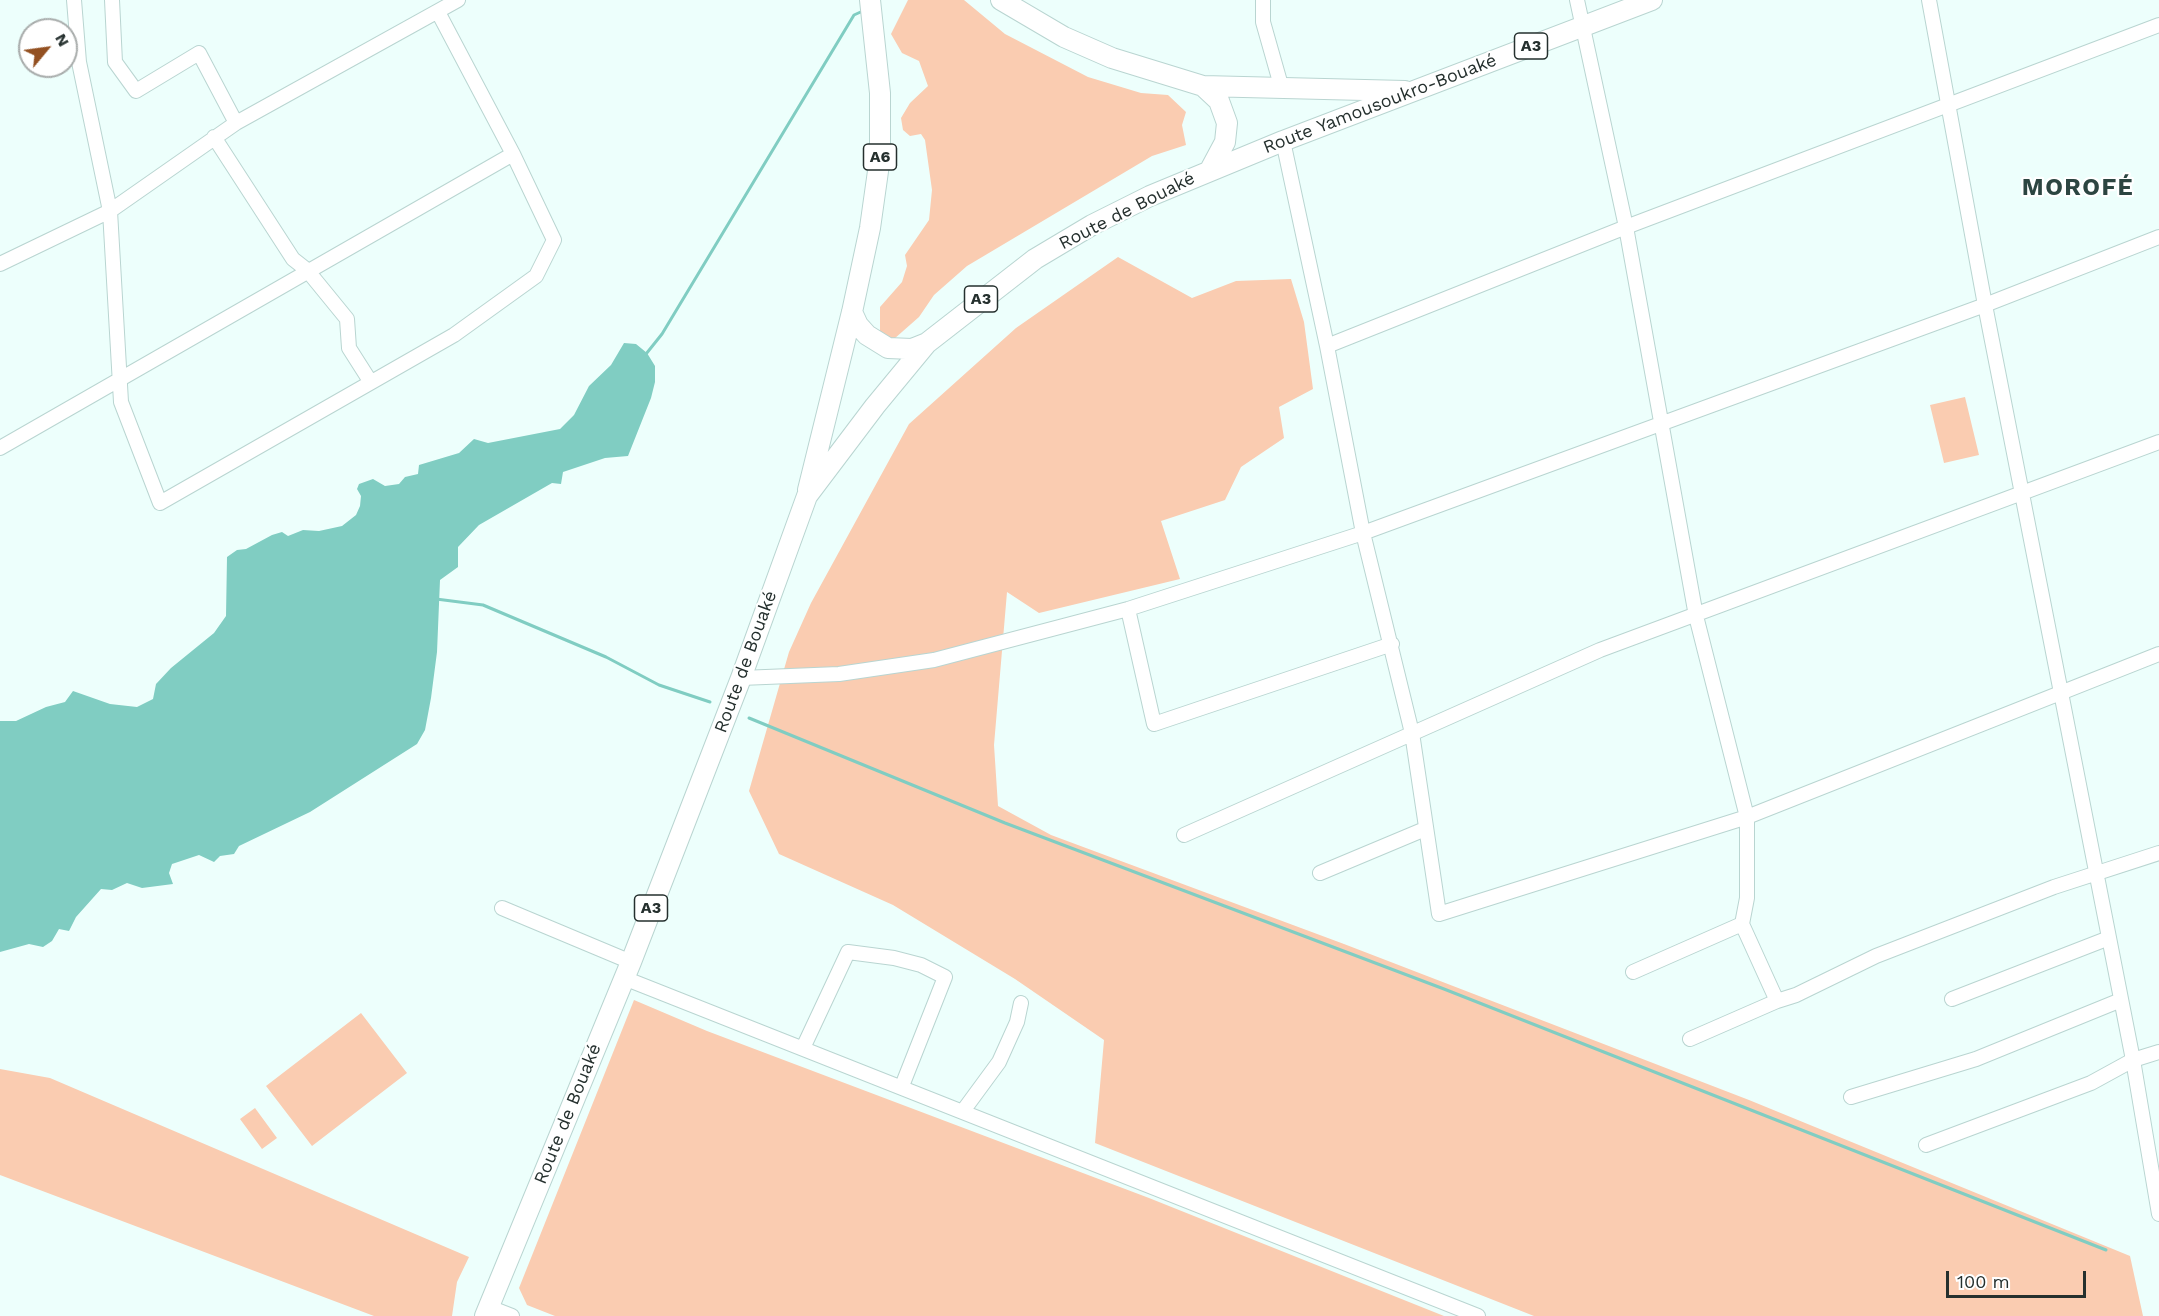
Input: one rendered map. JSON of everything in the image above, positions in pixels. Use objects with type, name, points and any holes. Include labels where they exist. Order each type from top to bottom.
[{"type":"highway","name":"A6","points":[[807,496],[852,312],[870,228],[880,157],[880,93],[870,0]]},
{"type":"highway","points":[[1001,0],[1064,37],[1112,58],[1203,86],[1282,89],[1343,88],[1410,92]]},
{"type":"highway","name":"Route Yamousoukro-Bouaké","points":[[1210,171],[1282,141],[1652,0]]},
{"type":"highway","points":[[1203,86],[1219,101],[1227,123],[1225,142],[1210,171]]},
{"type":"highway","name":"Route de Bouaké","points":[[487,1312],[627,970],[741,678],[807,496],[875,405],[927,344],[978,301],[1054,248],[1150,196],[1210,171]]},
{"type":"highway","points":[[852,312],[858,325],[867,335],[888,348],[912,349],[927,344]]},
{"type":"street","points":[[74,0],[79,62],[110,211],[122,378],[121,402],[160,503],[454,335],[536,276],[554,240],[513,154],[438,12]]},
{"type":"street","points":[[112,0],[115,62],[136,91],[199,54],[236,123]]},
{"type":"street","points":[[0,264],[110,211],[236,123],[458,0]]},
{"type":"street","points":[[1263,0],[1263,22],[1282,89]]},
{"type":"street","points":[[1577,0],[1626,227],[1696,616],[1747,817],[1747,898],[1742,924],[1777,1001]]},
{"type":"street","points":[[1929,0],[1985,305],[2155,1166],[2159,1214]]},
{"type":"street","points":[[1327,346],[1626,227],[2159,25]]},
{"type":"street","points":[[214,137],[293,259],[307,270],[347,320],[349,348],[370,381]]},
{"type":"street","points":[[1282,141],[1327,346],[1363,533],[1412,733],[1439,914],[1747,817],[2159,654]]},
{"type":"street","points":[[0,448],[513,154]]},
{"type":"street","points":[[741,678],[839,675],[934,660],[1128,609],[1363,533],[1985,305],[2159,237]]},
{"type":"street","points":[[1184,836],[1599,650],[1696,616],[2159,442]]},
{"type":"street","points":[[1128,609],[1154,724],[1392,644]]},
{"type":"street","points":[[1320,873],[1425,829]]},
{"type":"street","points":[[1690,1039],[1796,995],[1876,956],[2097,872],[2159,853]]},
{"type":"street","points":[[502,908],[627,970],[684,1004],[902,1086],[1478,1316]]},
{"type":"street","points":[[1633,972],[1742,924]]},
{"type":"street","points":[[1952,999],[2109,938]]},
{"type":"street","points":[[804,1048],[848,952],[894,958],[921,966],[945,977],[902,1086]]},
{"type":"street","points":[[1851,1097],[1913,1076],[1976,1059],[2121,1000]]},
{"type":"street","points":[[963,1111],[999,1062],[1017,1022],[1022,1003]]},
{"type":"street","points":[[1926,1145],[2091,1083],[2133,1060],[2159,1052]]},
{"type":"street","points":[[487,1312],[512,1316]]},
{"type":"shaded area","points":[[908,0],[964,0],[1005,34],[1088,77],[1141,93],[1168,95],[1186,112],[1182,125],[1186,145],[1152,156],[967,266],[934,295],[919,317],[894,339],[880,335],[880,307],[902,282],[907,266],[905,255],[929,220],[932,190],[925,140],[921,134],[910,136],[903,130],[901,118],[910,103],[928,86],[919,61],[902,53],[891,34]]},
{"type":"shaded area","points":[[1118,257],[1192,298],[1236,281],[1291,279],[1304,322],[1313,389],[1279,407],[1284,438],[1241,467],[1225,500],[1161,521],[1180,579],[1039,613],[1007,592],[994,745],[998,806],[1051,835],[1344,944],[1749,1100],[2130,1256],[2143,1316],[1534,1316],[1095,1143],[1104,1040],[1015,979],[893,905],[779,854],[749,791],[789,652],[811,603],[909,424],[1016,328]]},
{"type":"shaded area","points":[[624,343],[636,344],[647,353],[655,366],[655,382],[651,398],[628,456],[605,458],[563,472],[561,484],[552,483],[479,525],[458,547],[458,567],[440,580],[437,652],[431,698],[425,730],[417,744],[310,812],[239,846],[234,854],[220,856],[214,862],[199,855],[172,864],[169,873],[173,884],[142,888],[127,883],[112,890],[101,889],[76,917],[69,931],[59,929],[52,941],[43,947],[29,944],[0,952],[0,721],[16,721],[46,707],[65,702],[73,691],[110,704],[137,707],[153,699],[156,684],[171,668],[214,633],[226,616],[227,557],[237,550],[246,549],[282,532],[288,536],[303,530],[319,531],[342,526],[356,515],[360,506],[361,496],[357,489],[359,484],[373,479],[385,486],[399,484],[405,477],[418,474],[419,465],[459,453],[474,439],[488,443],[560,429],[574,415],[589,386],[611,365]]},
{"type":"shaded area","points":[[1965,397],[1979,455],[1944,463],[1930,405]]},
{"type":"shaded area","points":[[634,1000],[707,1031],[1149,1198],[1444,1316],[555,1316],[527,1305],[519,1288]]},
{"type":"shaded area","points":[[361,1013],[407,1073],[312,1146],[266,1086]]},
{"type":"shaded area","points":[[0,1069],[50,1078],[469,1257],[457,1282],[452,1316],[374,1316],[0,1175]]},
{"type":"shaded area","points":[[255,1108],[277,1138],[262,1149],[240,1119]]},
{"type":"waterway","points":[[646,354],[662,334],[854,15],[865,10]]},
{"type":"waterway","points":[[436,599],[483,605],[606,657],[659,685],[710,702]]},
{"type":"waterway","points":[[749,718],[1005,823],[1444,989],[2106,1250]]},
{"type":"district","name":"MOROFÉ","points":[[2078,188]]}]
